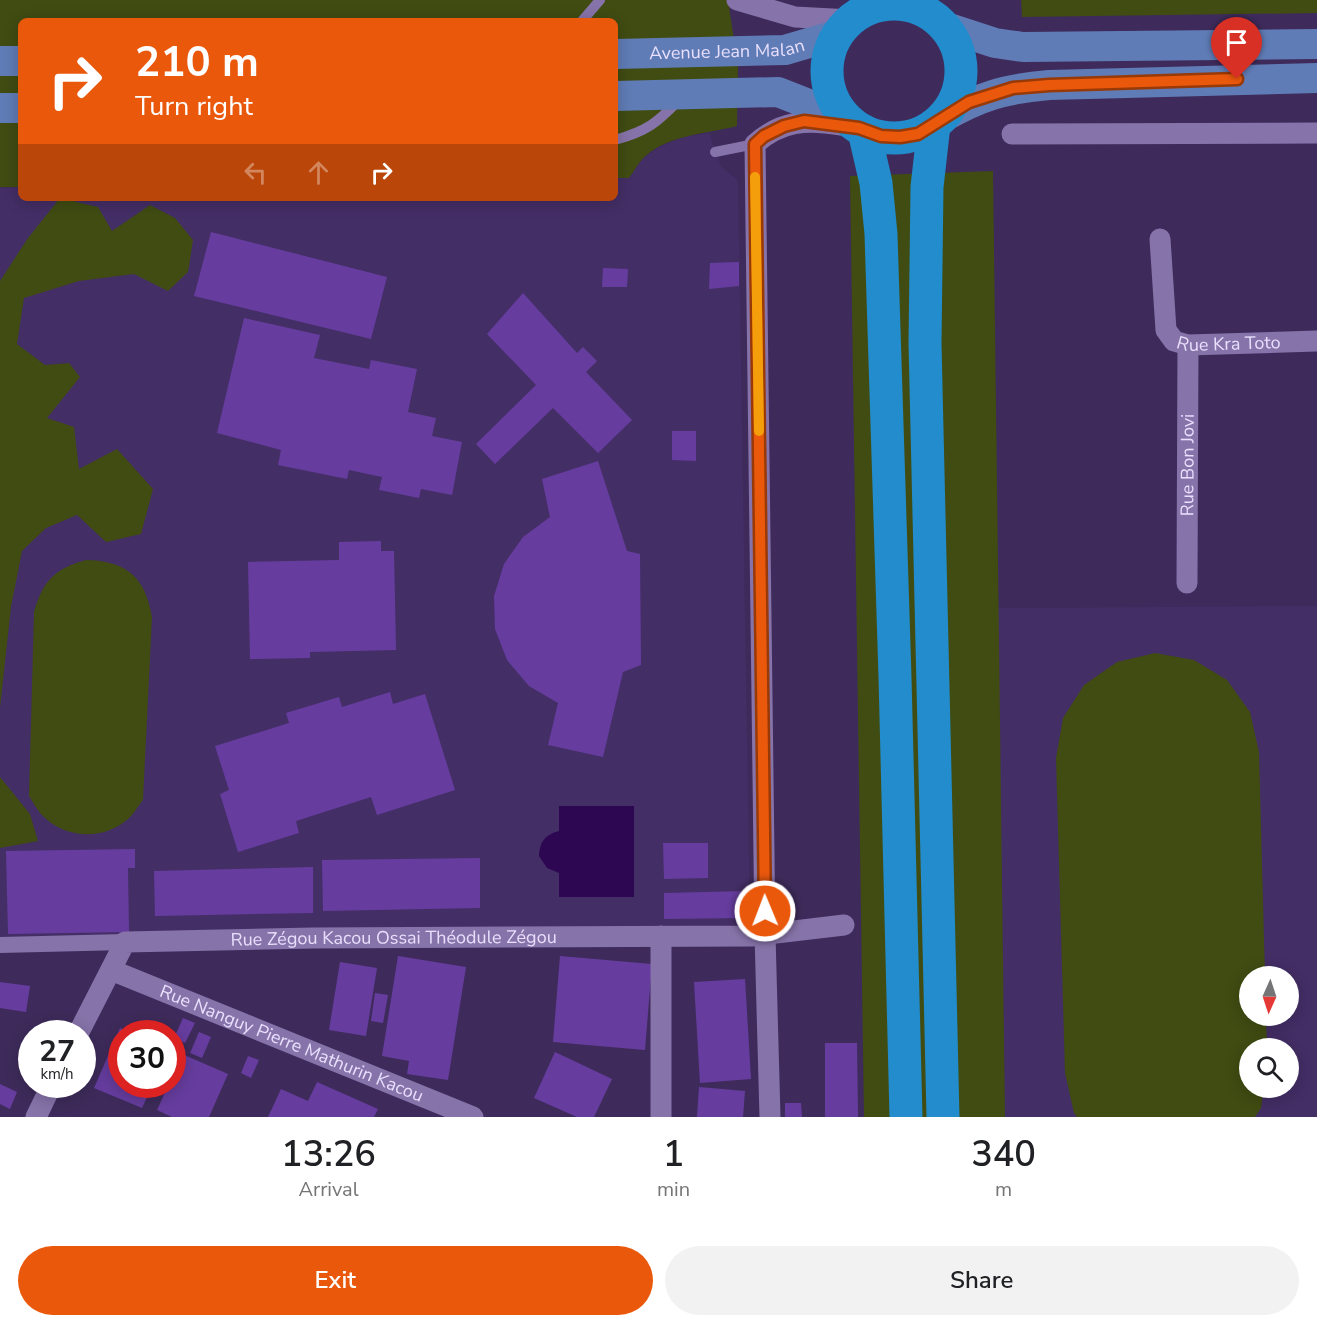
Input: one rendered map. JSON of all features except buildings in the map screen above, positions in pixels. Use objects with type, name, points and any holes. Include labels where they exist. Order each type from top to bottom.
[{"type":"highway","points":[[856,125],[881,136],[900,137],[918,134],[938,121],[954,101],[961,82],[961,62],[954,40],[940,16],[912,6],[894,4],[877,6],[854,17],[828,56],[827,77],[832,98],[856,125],[876,183],[881,234],[906,1117]]},
{"type":"highway","points":[[938,121],[927,187],[925,332],[943,1117]]},
{"type":"main road","points":[[940,16],[995,43],[1023,47],[1317,44]]},
{"type":"main road","name":"Avenue Jean Malan","points":[[618,54],[785,50],[854,17]]},
{"type":"main road","points":[[0,61],[18,61]]},
{"type":"main road","points":[[938,121],[969,102],[1013,88],[1317,78]]},
{"type":"main road","points":[[618,96],[778,92],[856,125]]},
{"type":"main road","points":[[0,108],[18,108]]},
{"type":"street","points":[[737,0],[795,17],[854,17]]},
{"type":"street","points":[[770,1117],[765,935],[755,144],[764,136],[784,126],[804,121],[856,125]]},
{"type":"street","points":[[1012,134],[1317,133]]},
{"type":"street","name":"Rue Kra Toto","points":[[1160,239],[1166,330],[1174,340],[1188,345],[1317,341]]},
{"type":"street","name":"Rue Bon Jovi","points":[[1187,583],[1188,345]]},
{"type":"street","name":"Rue Zégou Kacou Ossai Théodule Zégou","points":[[125,942],[313,938],[765,935],[844,925]]},
{"type":"street","points":[[660,1117],[661,936]]},
{"type":"street","points":[[0,945],[125,942],[85,1020]]},
{"type":"street","name":"Rue Nanguy Pierre Mathurin Kacou","points":[[111,970],[473,1117]]},
{"type":"street","points":[[36,1117],[45,1098]]},
{"type":"lane","points":[[585,18],[600,0]]},
{"type":"lane","points":[[618,139],[638,134],[659,121],[684,94]]},
{"type":"lane","points":[[715,152],[755,144]]},
{"type":"shaded area","points":[[709,133],[721,166],[738,181],[750,926],[0,942],[0,188],[18,187],[18,201],[618,201],[618,178],[629,178],[640,161],[659,147],[684,137]]},
{"type":"shaded area","points":[[1317,606],[1317,1117],[1005,1117],[997,608]]},
{"type":"shaded area","points":[[559,806],[634,806],[634,897],[559,897],[559,873],[547,868],[539,856],[544,839],[559,831]]},
{"type":"green space","points":[[0,0],[728,0],[738,65],[737,126],[685,137],[660,146],[640,162],[629,178],[618,178],[618,18],[18,18],[18,187],[0,187]]},
{"type":"green space","points":[[1021,0],[1317,0],[1317,13],[1022,17]]},
{"type":"green space","points":[[993,171],[1005,1117],[864,1117],[850,176]]},
{"type":"green space","points":[[58,201],[73,201],[98,207],[112,231],[150,205],[175,218],[193,240],[188,272],[168,291],[134,274],[79,281],[24,298],[17,344],[45,365],[69,363],[80,377],[47,418],[74,427],[79,469],[117,449],[153,489],[141,534],[106,542],[77,515],[46,528],[22,551],[11,607],[0,708],[0,281],[28,238]]},
{"type":"green space","points":[[86,560],[113,564],[132,574],[144,591],[152,617],[143,800],[130,817],[118,826],[96,834],[73,833],[51,823],[40,813],[29,796],[34,612],[41,592],[51,578],[58,572]]},
{"type":"green space","points":[[1155,653],[1194,660],[1227,680],[1250,712],[1259,752],[1265,966],[1239,966],[1239,1026],[1266,1026],[1267,1038],[1239,1038],[1239,1098],[1262,1098],[1261,1108],[1255,1117],[1077,1117],[1074,1113],[1065,1073],[1056,758],[1063,718],[1084,685],[1117,662]]},
{"type":"green space","points":[[0,777],[30,814],[38,841],[0,848]]},
{"type":"slow traffic","points":[[755,177],[759,431]]},
{"type":"route","points":[[765,911],[755,144],[764,136],[784,126],[804,121],[859,128],[881,136],[900,137],[918,134],[969,102],[1013,88],[1237,79]]}]
